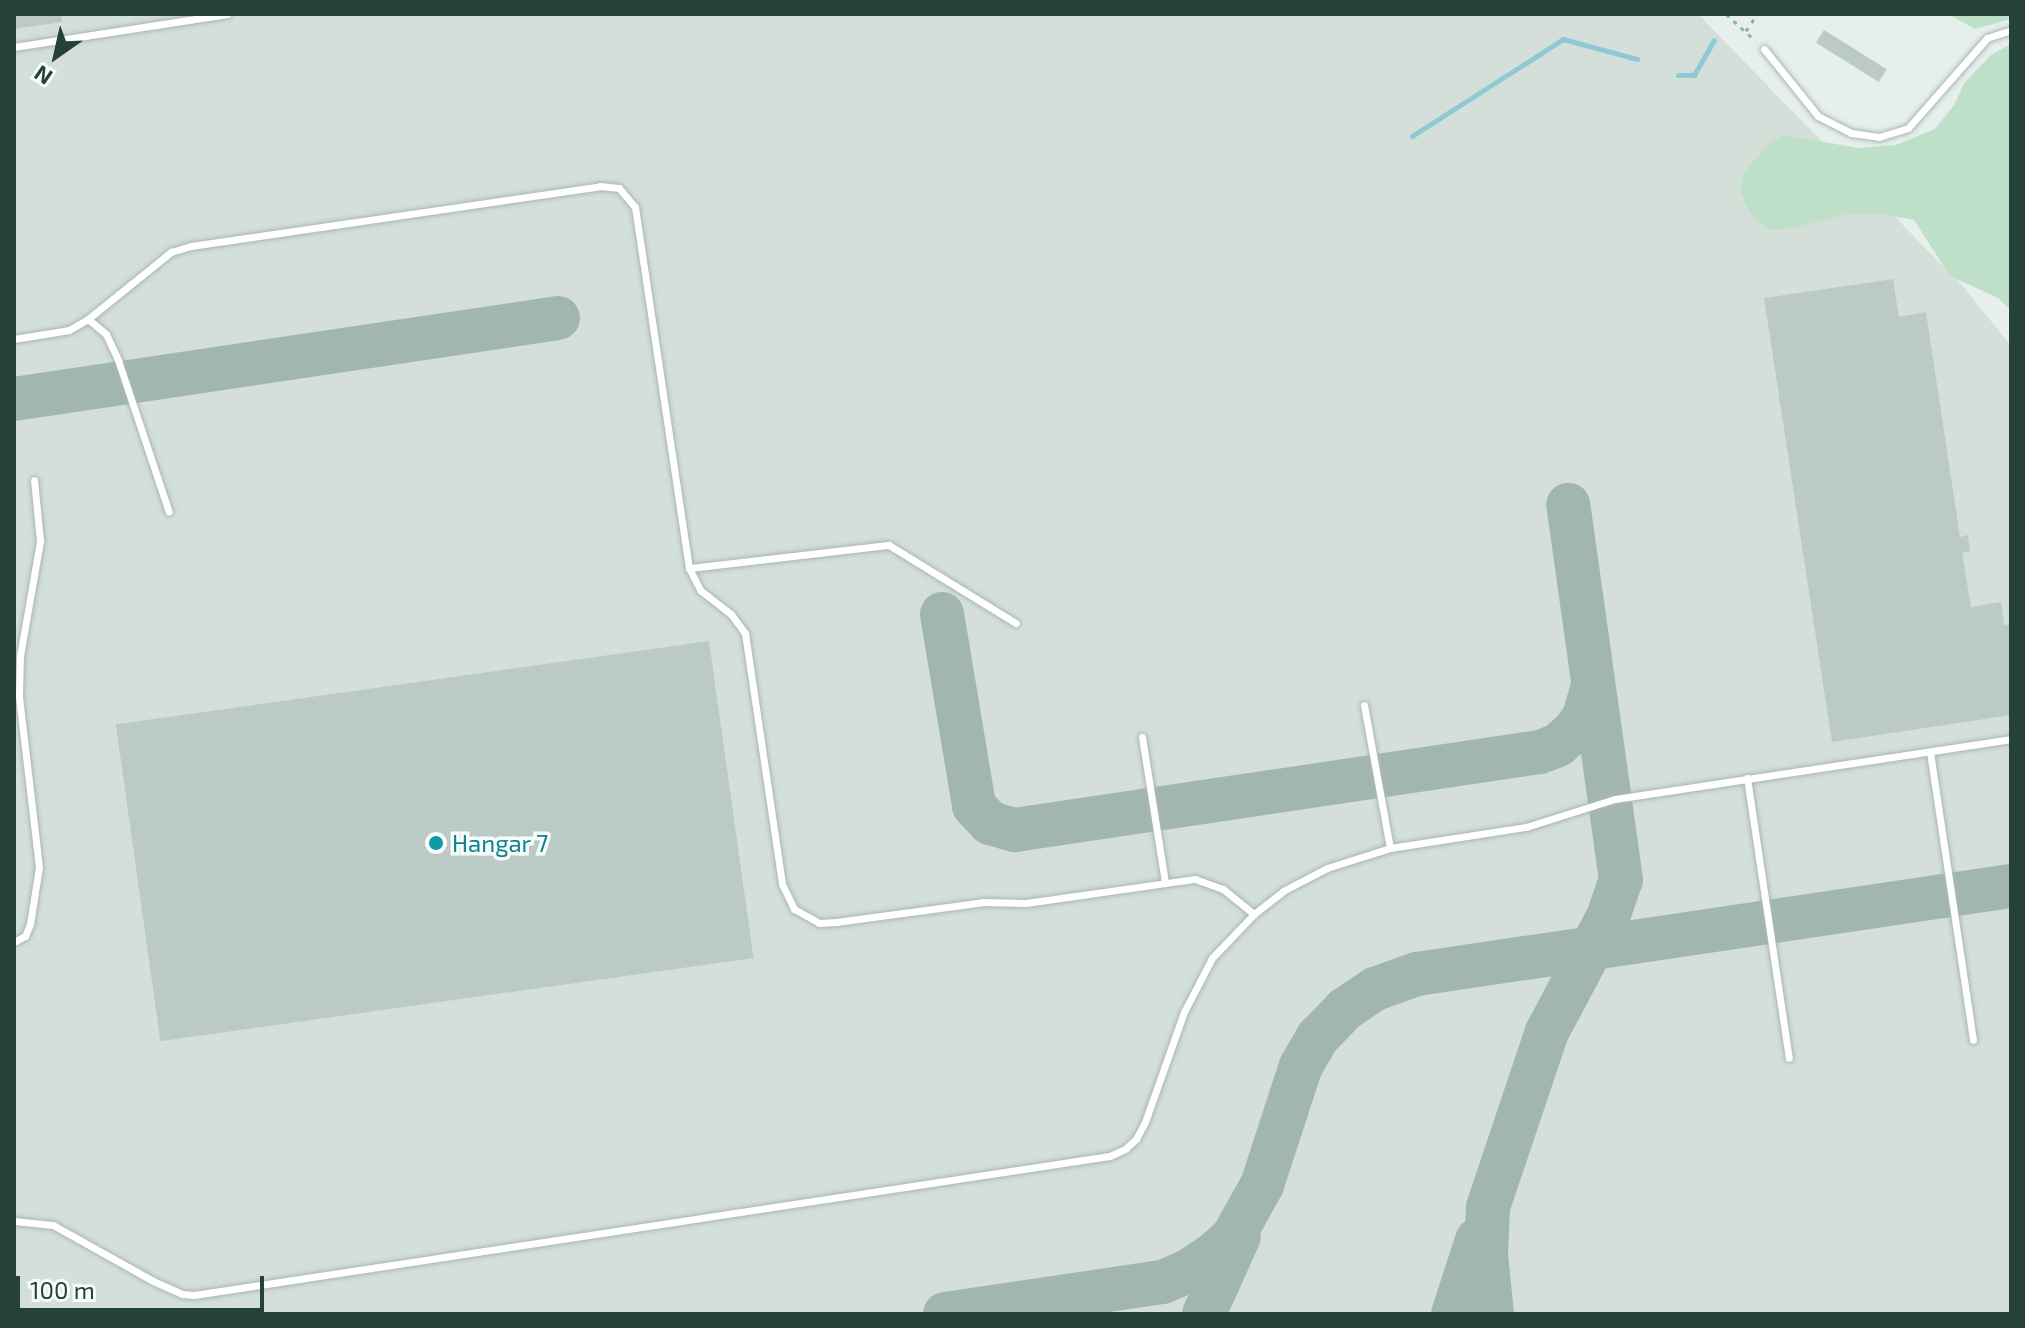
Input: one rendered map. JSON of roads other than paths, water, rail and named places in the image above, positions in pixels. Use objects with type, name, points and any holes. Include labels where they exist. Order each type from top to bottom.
[{"type":"lane","points":[[14,47],[227,14]]},
{"type":"lane","points":[[1764,49],[1818,116],[1851,133],[1879,137],[1908,128],[1987,38],[2011,30]]},
{"type":"lane","points":[[14,339],[69,330],[88,319],[164,257],[191,246],[600,186],[619,188],[635,207],[689,568],[700,590],[731,614],[745,633],[782,884],[788,901],[807,919],[836,922],[983,902],[1026,903],[1195,879],[1210,883],[1254,914]]},
{"type":"lane","points":[[88,319],[106,334],[118,360],[169,512]]},
{"type":"lane","points":[[14,942],[25,936],[30,924],[39,867],[19,696],[20,656],[40,541],[34,480]]},
{"type":"lane","points":[[689,568],[889,545],[1016,623]]},
{"type":"lane","points":[[1364,705],[1390,848]]},
{"type":"lane","points":[[1142,737],[1165,882]]},
{"type":"lane","points":[[14,1221],[53,1225],[153,1281],[194,1295],[1110,1156],[1136,1139],[1197,983],[1212,958],[1254,914],[1301,880],[1390,848],[1526,827],[1615,799],[2011,739]]},
{"type":"lane","points":[[1930,752],[1973,1040]]},
{"type":"lane","points":[[1747,778],[1789,1058]]},
{"type":"waterway","points":[[1412,136],[1563,39],[1637,59]]},
{"type":"waterway","points":[[1678,75],[1694,75],[1714,40]]},
{"type":"place","name":"Hangar 7","points":[[436,843]]}]
